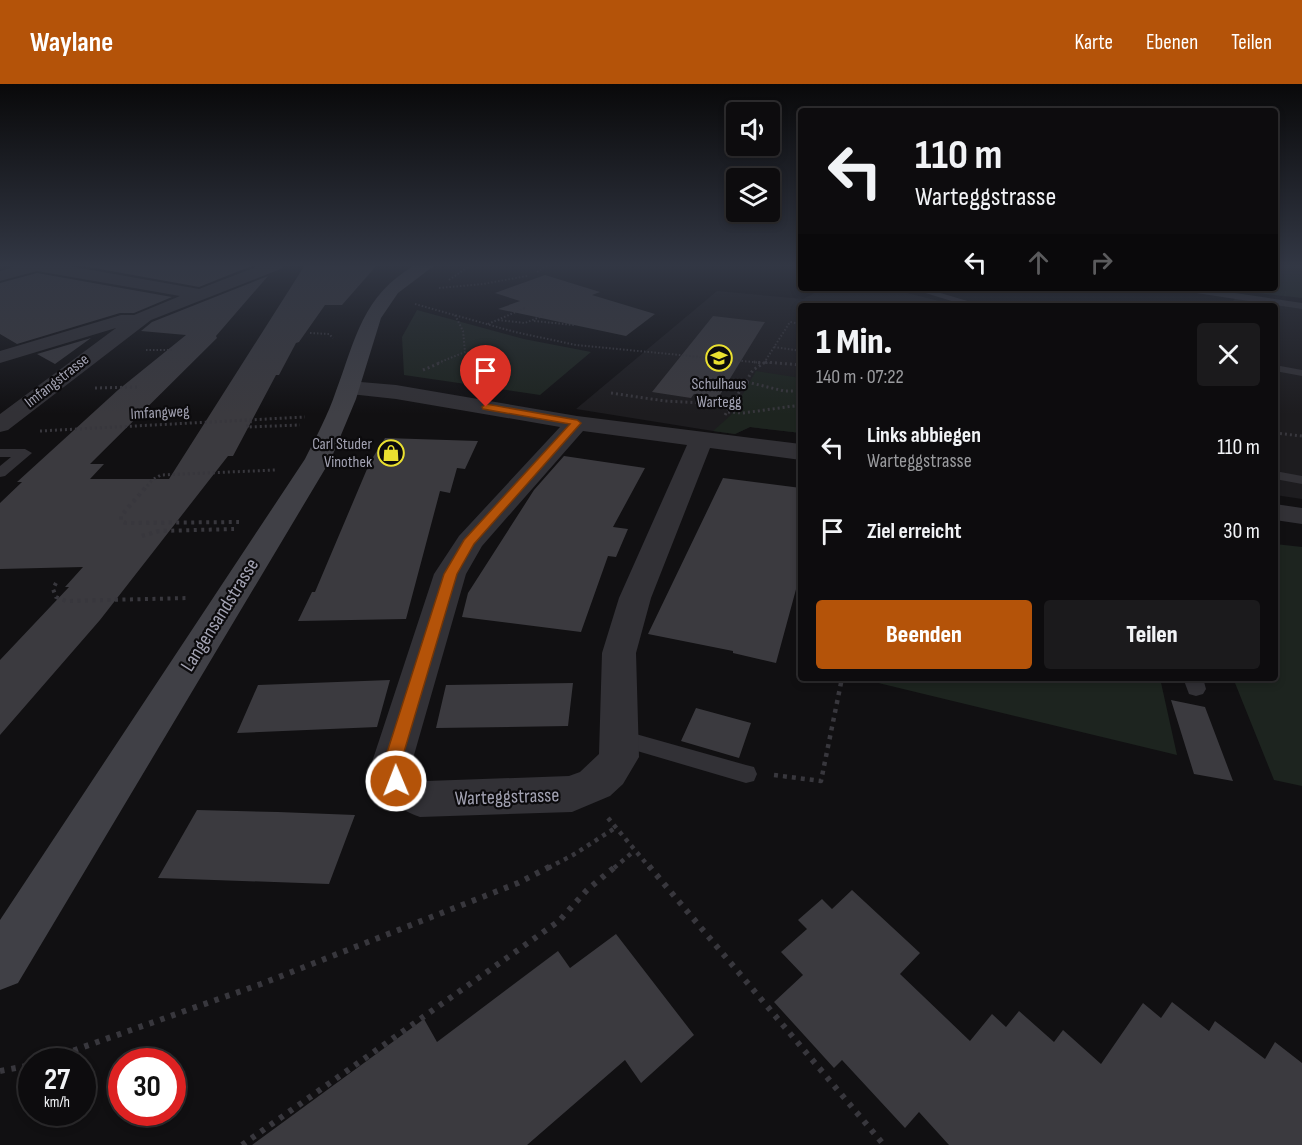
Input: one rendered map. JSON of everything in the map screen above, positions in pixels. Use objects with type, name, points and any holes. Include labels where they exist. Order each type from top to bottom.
[{"type":"street","name":"Imfangstrasse","points":[[0,425],[149,315]]},
{"type":"street","name":"Langensandstrasse","points":[[0,965],[231,597],[262,525],[318,459],[339,416],[366,328],[373,315]]},
{"type":"street","points":[[0,357],[145,316]]},
{"type":"street","points":[[349,388],[396,392],[577,423],[798,452]]},
{"type":"street","name":"Warteggstrasse","points":[[577,423],[469,542],[450,574],[392,762],[396,781],[420,799],[572,794],[595,784],[609,772],[619,757],[619,653],[635,598],[701,440]]},
{"type":"street","points":[[1278,513],[1302,516]]},
{"type":"lane","points":[[1278,356],[1302,360]]},
{"type":"lane","points":[[1278,369],[1302,373]]},
{"type":"lane","points":[[0,453],[25,453],[0,473]]},
{"type":"lane","points":[[1278,476],[1302,480]]},
{"type":"lane","points":[[618,737],[746,774]]},
{"type":"path","points":[[455,315],[515,333],[577,345],[662,355],[705,356],[798,366]]},
{"type":"path","points":[[421,371],[430,365],[465,352],[463,331],[455,315]]},
{"type":"path","points":[[487,325],[510,315]]},
{"type":"path","points":[[534,321],[545,315]]},
{"type":"path","points":[[498,320],[510,323],[534,321],[574,325]]},
{"type":"path","points":[[731,408],[753,370],[764,363],[790,322],[798,323]]},
{"type":"path","points":[[310,333],[329,334],[334,337],[333,340]]},
{"type":"path","points":[[774,347],[798,351]]},
{"type":"path","points":[[747,382],[798,391]]},
{"type":"path","points":[[611,393],[665,401],[703,403],[712,398],[735,401]]},
{"type":"path","points":[[728,412],[798,405]]},
{"type":"path","name":"Imfangweg","points":[[29,431],[305,417]]},
{"type":"path","points":[[251,420],[247,427],[301,424],[295,434]]},
{"type":"path","points":[[1278,433],[1302,436]]},
{"type":"path","points":[[262,525],[149,524],[126,522],[121,520],[121,516],[152,480],[161,475],[271,470]]},
{"type":"path","points":[[142,536],[159,531],[262,525]]},
{"type":"path","points":[[56,583],[53,589],[56,597],[66,601],[231,597]]},
{"type":"path","points":[[746,774],[821,781],[841,681]]},
{"type":"path","points":[[80,1048],[261,984],[518,883],[573,855],[615,828]]},
{"type":"path","points":[[242,1145],[559,921],[588,890],[635,852],[884,1145]]},
{"type":"path","points":[[0,1071],[18,1068]]},
{"type":"shaded area","points":[[414,315],[434,315],[524,339],[591,352],[540,395],[404,375],[402,337]]},
{"type":"shaded area","name":"Schulhaus Wartegg","points":[[689,315],[798,315],[798,433],[750,427],[735,434],[576,409]]},
{"type":"shaded area","points":[[1278,315],[1302,315],[1302,499],[1278,495]]},
{"type":"shaded area","points":[[756,371],[798,378],[798,433],[750,427],[735,434],[713,431],[731,415]]},
{"type":"shaded area","points":[[1278,544],[1302,547],[1302,786],[1274,780],[1234,681],[1278,681]]},
{"type":"shaded area","points":[[870,681],[1161,681],[1177,755]]},
{"type":"building","points":[[0,315],[115,315],[17,344],[0,334]]},
{"type":"building","points":[[171,315],[235,315],[216,336],[217,338],[90,464],[104,464],[90,479],[169,479],[274,315],[318,315],[296,343],[279,375],[276,375],[233,456],[228,456],[100,620],[0,735],[0,660],[69,587],[65,587],[83,567],[0,569],[0,503],[22,482],[17,482],[118,390],[186,335],[141,331],[152,322]]},
{"type":"building","points":[[524,315],[654,315],[626,336]]},
{"type":"building","points":[[713,316],[765,322],[718,398],[694,394],[691,398],[652,392]]},
{"type":"building","points":[[91,338],[55,364],[37,354]]},
{"type":"building","points":[[385,438],[478,441],[465,469],[457,468],[450,493],[440,491],[406,619],[298,621],[312,592],[315,592],[370,462]]},
{"type":"building","points":[[564,456],[645,468],[613,527],[628,529],[616,557],[608,556],[581,632],[462,617],[468,593],[534,490]]},
{"type":"building","points":[[723,478],[798,488],[798,582],[776,663],[733,653],[733,651],[648,634]]},
{"type":"building","points":[[390,680],[377,727],[237,733],[258,685]]},
{"type":"building","points":[[573,683],[568,726],[436,728],[446,685]]},
{"type":"building","points":[[1171,700],[1205,707],[1233,781],[1194,774]]},
{"type":"building","points":[[696,708],[751,723],[739,758],[681,741]]},
{"type":"building","points":[[197,810],[355,815],[329,884],[158,878]]},
{"type":"building","points":[[852,890],[920,953],[900,974],[970,1041],[992,1014],[1006,1027],[1019,1011],[1054,1042],[1063,1030],[1101,1064],[1143,1003],[1161,1018],[1172,1002],[1209,1031],[1215,1021],[1265,1059],[1275,1042],[1302,1063],[1302,1145],[949,1145],[919,1112],[905,1128],[842,1060],[834,1068],[774,1002],[803,975],[781,952],[807,929],[798,920],[822,899],[832,909]]},
{"type":"building","points":[[616,934],[694,1035],[641,1083],[625,1060],[527,1145],[252,1145],[424,1019],[437,1042],[558,951],[570,968]]},
{"type":"place","name":"Schulhaus Wartegg","points":[[719,358]]},
{"type":"place","name":"Carl Studer Vinothek","points":[[391,453]]},
{"type":"route","points":[[396,781],[392,762],[450,574],[469,542],[577,423],[486,407]]}]
